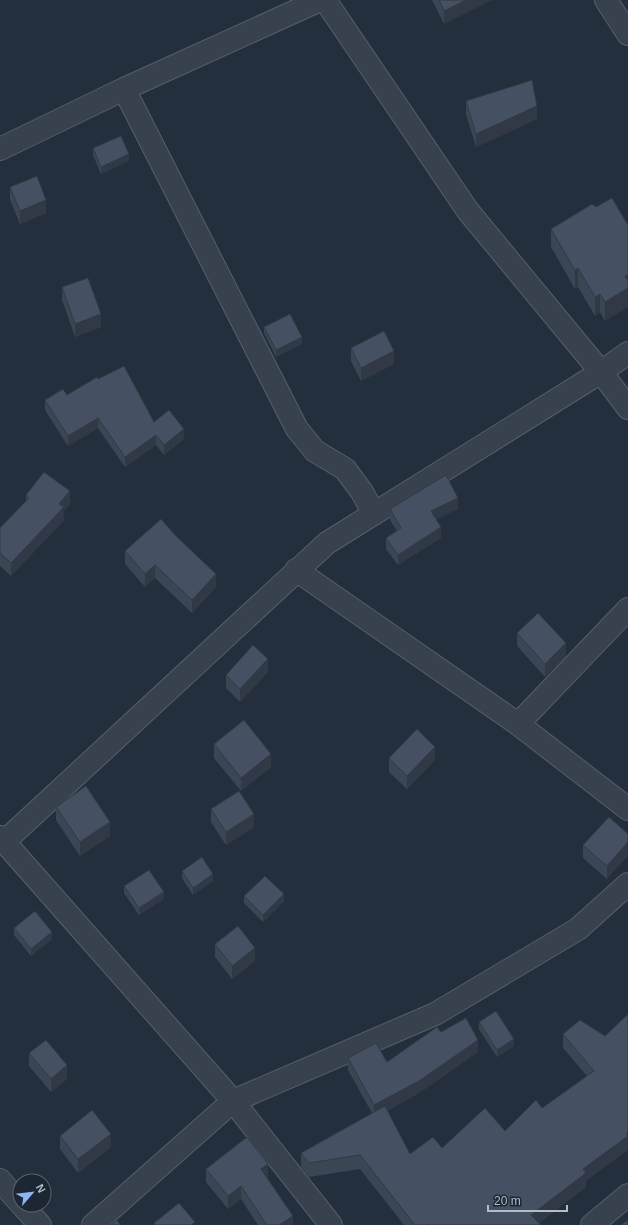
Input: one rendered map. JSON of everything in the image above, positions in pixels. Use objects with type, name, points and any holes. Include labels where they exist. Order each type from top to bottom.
[{"type":"street","points":[[0,149],[124,89],[320,0]]},
{"type":"street","points":[[325,0],[468,211],[601,372],[628,408]]},
{"type":"street","points":[[606,0],[628,34]]},
{"type":"street","points":[[124,89],[297,429],[315,451],[345,469],[362,492],[374,514]]},
{"type":"street","points":[[331,1225],[233,1101],[2,840],[327,543],[601,372],[628,353]]},
{"type":"street","points":[[296,570],[518,724],[628,809]]},
{"type":"street","points":[[518,724],[628,609]]},
{"type":"street","points":[[93,1225],[233,1101],[435,1014],[578,929],[628,884]]},
{"type":"street","points":[[0,1180],[12,1194]]},
{"type":"street","points":[[592,1225],[628,1195]]},
{"type":"street","points":[[29,1213],[40,1225]]},
{"type":"building","points":[[439,0],[466,0],[444,11]]},
{"type":"building","points":[[532,80],[537,106],[476,134],[466,101]]},
{"type":"building","points":[[121,136],[129,154],[101,167],[93,148]]},
{"type":"building","points":[[37,176],[46,200],[20,211],[10,187]]},
{"type":"building","points":[[612,198],[628,225],[628,275],[625,276],[628,281],[628,288],[605,302],[600,294],[595,297],[578,268],[575,270],[551,229],[592,204],[596,207]]},
{"type":"building","points":[[88,278],[101,314],[75,324],[62,287]]},
{"type":"building","points":[[290,314],[302,337],[276,350],[264,327]]},
{"type":"building","points":[[384,331],[394,351],[361,368],[351,348]]},
{"type":"building","points":[[124,366],[154,422],[169,410],[184,429],[164,445],[156,435],[125,457],[98,418],[68,436],[45,400],[63,389],[67,395],[97,377],[98,379]]},
{"type":"building","points":[[44,472],[70,491],[59,504],[64,507],[11,563],[0,553],[0,528],[29,498],[26,495]]},
{"type":"building","points":[[446,475],[458,498],[431,511],[441,527],[398,555],[386,538],[401,528],[390,509]]},
{"type":"building","points":[[161,519],[175,535],[216,574],[192,600],[155,565],[145,574],[125,551]]},
{"type":"building","points":[[538,613],[566,643],[545,664],[517,633]]},
{"type":"building","points":[[253,645],[268,659],[240,689],[226,675]]},
{"type":"building","points":[[244,720],[271,754],[241,778],[214,744]]},
{"type":"building","points":[[417,729],[435,747],[407,776],[389,758]]},
{"type":"building","points":[[86,786],[110,822],[80,842],[56,807]]},
{"type":"building","points":[[239,791],[254,814],[226,832],[211,809]]},
{"type":"building","points":[[609,817],[628,834],[628,842],[607,866],[583,845]]},
{"type":"building","points":[[202,857],[213,874],[193,888],[182,871]]},
{"type":"building","points":[[149,870],[164,892],[139,908],[124,886]]},
{"type":"building","points":[[265,876],[284,894],[263,915],[244,896]]},
{"type":"building","points":[[35,911],[52,932],[31,949],[14,928]]},
{"type":"building","points":[[238,926],[255,948],[232,966],[215,944]]},
{"type":"building","points":[[496,1011],[514,1039],[497,1050],[479,1022]]},
{"type":"building","points":[[628,1014],[628,1132],[626,1134],[628,1136],[583,1169],[586,1173],[531,1215],[541,1225],[415,1225],[360,1155],[309,1163],[301,1153],[385,1106],[410,1154],[433,1137],[442,1148],[485,1108],[505,1131],[536,1100],[542,1108],[594,1071],[563,1034],[580,1020],[605,1036]]},
{"type":"building","points":[[466,1018],[478,1040],[419,1081],[374,1105],[348,1058],[376,1043],[387,1062],[437,1027],[441,1032]]},
{"type":"building","points":[[46,1040],[67,1065],[51,1079],[29,1053]]},
{"type":"building","points":[[92,1110],[111,1134],[78,1159],[60,1136]]},
{"type":"building","points":[[247,1137],[268,1164],[261,1169],[293,1216],[279,1225],[267,1225],[241,1186],[228,1196],[206,1169]]},
{"type":"building","points":[[179,1203],[195,1222],[191,1225],[155,1225],[154,1223]]},
{"type":"building","points":[[117,1220],[120,1225],[111,1225]]},
{"type":"building","points":[[628,1220],[628,1225],[621,1225]]}]
